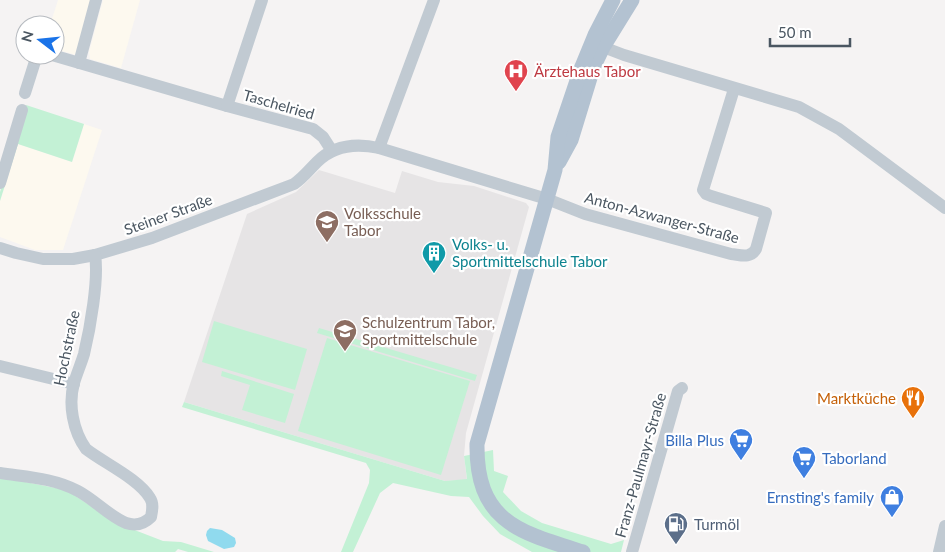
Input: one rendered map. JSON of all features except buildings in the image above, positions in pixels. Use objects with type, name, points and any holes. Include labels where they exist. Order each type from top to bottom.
[{"type":"main road","points":[[583,552],[532,536],[511,525],[497,512],[487,498],[478,476],[476,459],[480,426],[555,170],[558,137],[594,35],[613,0]]},
{"type":"main road","points":[[555,170],[571,140],[584,92],[593,68],[632,0]]},
{"type":"street","points":[[79,63],[96,0]]},
{"type":"street","points":[[228,106],[262,0]]},
{"type":"street","points":[[379,148],[434,0]]},
{"type":"street","points":[[604,47],[624,55],[799,107],[840,129],[945,208]]},
{"type":"street","name":"Taschelried","points":[[65,59],[313,129],[323,137],[332,151]]},
{"type":"street","points":[[26,92],[34,65]]},
{"type":"street","name":"Anton-Azwanger-Straße","points":[[547,199],[585,214],[731,254],[747,256],[753,254],[766,213],[704,192],[734,88]]},
{"type":"street","points":[[0,183],[22,110]]},
{"type":"street","points":[[332,151],[353,145],[366,145],[547,199]]},
{"type":"street","name":"Steiner Straße","points":[[0,248],[43,259],[73,259],[95,255],[152,238],[294,184],[325,155],[332,151]]},
{"type":"street","name":"Hochstraße","points":[[0,473],[53,481],[66,485],[80,492],[126,523],[138,524],[150,517],[152,504],[145,492],[127,477],[95,456],[82,443],[72,413],[74,384],[87,339],[97,271],[95,255]]},
{"type":"street","points":[[0,366],[74,384]]},
{"type":"street","name":"Franz-Paulmayr-Straße","points":[[632,552],[678,391],[682,388]]},
{"type":"street","points":[[939,552],[945,526]]},
{"type":"shaded area","points":[[58,0],[91,0],[76,55],[65,52],[65,15],[53,15]]},
{"type":"shaded area","points":[[103,0],[140,0],[121,68],[90,59],[89,52]]},
{"type":"shaded area","points":[[84,124],[102,130],[63,250],[35,250],[0,237],[0,201],[18,144],[72,162]]},
{"type":"shaded area","name":"Schulzentrum Tabor, Sportmittelschule","points":[[319,170],[395,193],[402,171],[438,182],[474,186],[526,203],[529,207],[466,433],[464,456],[467,480],[445,481],[184,402],[247,214],[296,192]]},
{"type":"green space","points":[[26,105],[84,124],[72,162],[18,144],[0,201],[0,192]]},
{"type":"green space","points":[[214,321],[307,349],[295,390],[202,362]]},
{"type":"green space","points":[[319,328],[477,375],[475,381],[317,333]]},
{"type":"green space","points":[[327,338],[470,381],[441,475],[298,431]]},
{"type":"green space","points":[[222,371],[294,394],[285,423],[242,410],[250,385],[221,376]]},
{"type":"green space","points":[[184,402],[445,481],[467,479],[464,456],[493,450],[494,471],[508,476],[503,492],[521,511],[542,523],[611,544],[624,540],[621,552],[532,552],[500,534],[469,497],[451,496],[393,483],[380,493],[353,552],[341,552],[369,483],[370,470],[366,463],[182,407]]},
{"type":"green space","points":[[0,477],[66,490],[119,524],[163,541],[181,542],[214,552],[188,552],[178,549],[175,552],[0,552]]},
{"type":"water","points":[[210,528],[222,530],[235,538],[236,543],[234,547],[224,549],[208,541],[206,535]]},
{"type":"place","name":"Ärztehaus Tabor","points":[[516,92]]},
{"type":"place","name":"Volksschule Tabor","points":[[327,243]]},
{"type":"place","name":"Volks- u. Sportmittelschule Tabor","points":[[434,274]]},
{"type":"place","name":"Schulzentrum Tabor, Sportmittelschule","points":[[345,352]]},
{"type":"place","name":"Marktküche","points":[[913,419]]},
{"type":"place","name":"Billa Plus","points":[[741,461]]},
{"type":"place","name":"Taborland","points":[[804,479]]},
{"type":"place","name":"Ernsting's family","points":[[892,518]]},
{"type":"place","name":"Turmöl","points":[[676,545]]}]
